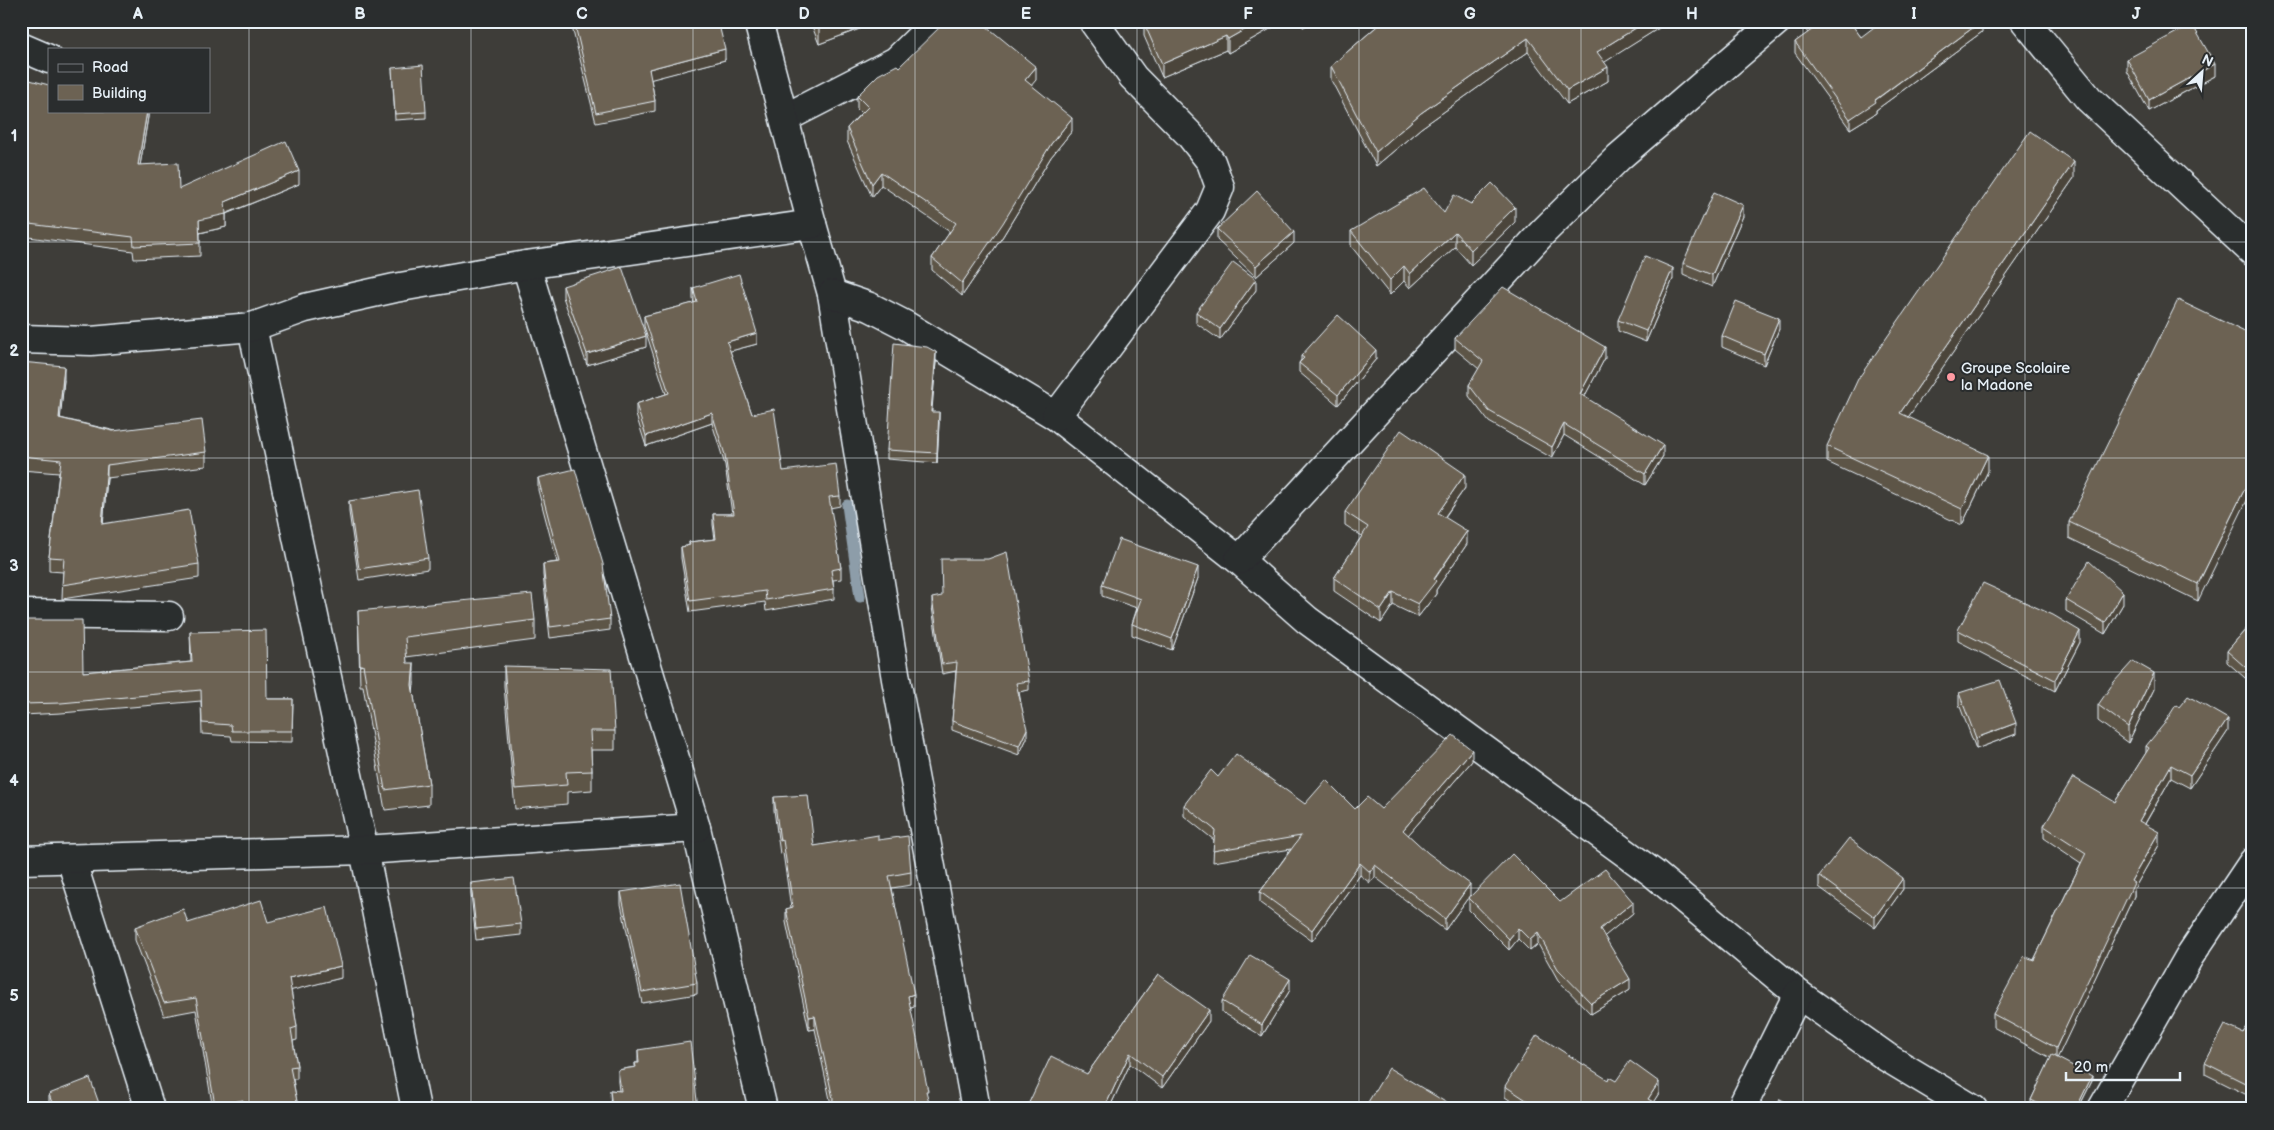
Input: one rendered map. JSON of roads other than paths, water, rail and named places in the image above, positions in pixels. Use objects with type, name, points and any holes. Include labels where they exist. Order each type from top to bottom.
[{"type":"street","points":[[758,21],[832,294],[896,679],[976,1109]]},
{"type":"street","points":[[785,118],[896,61],[937,21]]},
{"type":"street","points":[[1056,416],[1210,211],[1220,187],[1211,162],[1190,135],[1132,77],[1093,21]]},
{"type":"street","points":[[1239,560],[1543,232],[1619,157],[1777,21]]},
{"type":"street","points":[[2025,21],[2089,99],[2253,252]]},
{"type":"street","points":[[21,47],[48,59]]},
{"type":"street","points":[[21,339],[91,341],[252,327],[306,308],[395,288],[526,265],[812,224]]},
{"type":"street","points":[[526,265],[696,828],[764,1109]]},
{"type":"street","points":[[832,294],[870,307],[905,326],[1056,416],[1239,560],[1307,620],[1653,874],[1798,994],[1888,1058],[1973,1109]]},
{"type":"street","points":[[252,327],[364,850],[416,1109]]},
{"type":"street","points":[[21,614],[169,616]]},
{"type":"street","points":[[21,860],[364,850],[696,828]]},
{"type":"street","points":[[71,860],[150,1109]]},
{"type":"street","points":[[2102,1109],[2189,957],[2253,862]]},
{"type":"street","points":[[1742,1109],[1798,994]]},
{"type":"waterway","points":[[847,505],[860,597]]},
{"type":"place","name":"Groupe Scolaire la Madone","points":[[1951,377]]}]
